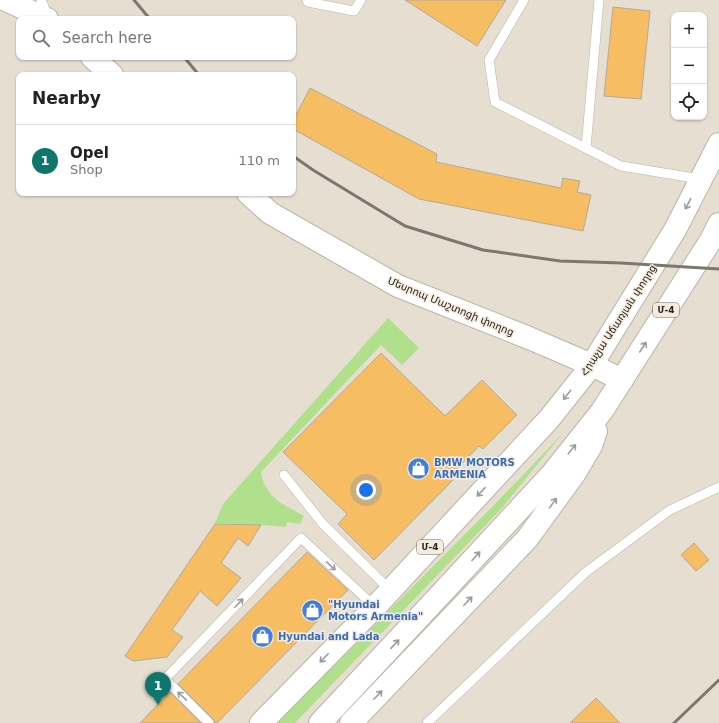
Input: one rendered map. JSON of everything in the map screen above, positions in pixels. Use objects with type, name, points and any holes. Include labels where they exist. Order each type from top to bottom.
[{"type":"main road","points":[[6,0],[41,16]]},
{"type":"main road","points":[[95,60],[109,72]]},
{"type":"main road","name":"Հրաչյա Աճառյան փողոց","points":[[261,723],[374,607],[549,419],[592,365],[675,230],[719,144]]},
{"type":"main road","name":"Մեսրոպ Մաշտոցի փողոց","points":[[251,196],[270,213],[398,286],[529,338],[592,365],[622,380]]},
{"type":"main road","name":"Մ-4","points":[[320,723],[551,475],[602,411],[711,240],[719,224]]},
{"type":"main road","points":[[351,723],[527,539],[575,473],[591,446],[602,411]]},
{"type":"lane","points":[[41,0],[47,16]]},
{"type":"lane","points":[[307,0],[308,2],[354,11],[361,0]]},
{"type":"lane","points":[[524,0],[490,60],[495,102],[621,166],[701,179]]},
{"type":"lane","points":[[586,148],[599,0]]},
{"type":"lane","points":[[284,475],[322,523],[390,590]]},
{"type":"lane","points":[[427,723],[586,572],[670,510],[719,487]]},
{"type":"lane","points":[[209,723],[165,680],[301,538],[374,607]]},
{"type":"green space","points":[[388,318],[419,348],[402,365],[381,345],[261,472],[266,488],[271,494],[282,504],[304,516],[300,524],[287,522],[286,527],[215,523],[223,504]]},
{"type":"green space","points":[[564,432],[501,509],[295,723],[277,723],[495,504]]},
{"type":"building","points":[[405,0],[506,0],[477,46]]},
{"type":"building","points":[[613,7],[650,11],[641,99],[604,96]]},
{"type":"building","points":[[310,88],[437,154],[436,162],[561,188],[563,178],[580,181],[577,192],[591,195],[583,231],[419,199],[296,131],[296,115]]},
{"type":"building","points":[[381,353],[445,416],[482,380],[517,415],[483,449],[479,446],[450,476],[453,480],[374,560],[338,524],[347,514],[283,452]]},
{"type":"building","points":[[215,524],[261,525],[248,546],[238,538],[221,563],[241,578],[217,606],[200,591],[172,630],[183,637],[167,657],[133,661],[125,656]]},
{"type":"building","points":[[694,543],[709,560],[696,571],[681,555]]},
{"type":"building","name":"Hyundai and Lada","points":[[307,552],[348,590],[217,723],[215,723],[213,719],[178,684]]},
{"type":"building","points":[[170,692],[201,723],[140,723]]},
{"type":"building","points":[[596,698],[620,723],[570,723]]},
{"type":"railway","points":[[134,0],[147,16]]},
{"type":"railway","points":[[186,60],[196,72]]},
{"type":"railway","points":[[296,158],[405,226],[483,250],[560,261],[719,269]]},
{"type":"railway","points":[[674,723],[719,680]]},
{"type":"place","name":"BMW MOTORS ARMENIA","points":[[418,468]]},
{"type":"place","name":"\"Hyundai Motors Armenia\"","points":[[312,610]]},
{"type":"place","name":"Hyundai and Lada","points":[[263,636]]},
{"type":"place","name":"Opel","points":[[158,705]]}]
